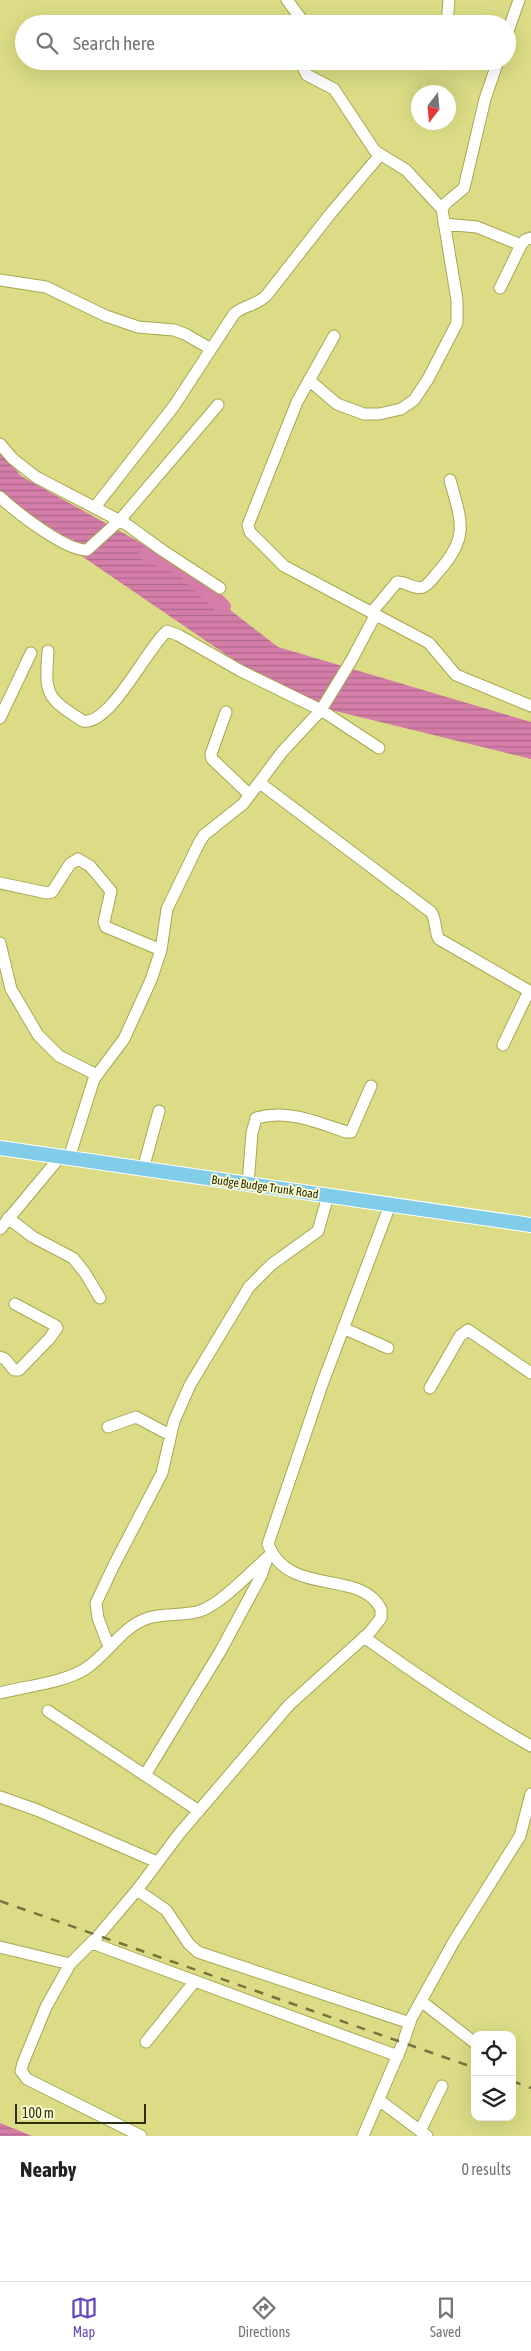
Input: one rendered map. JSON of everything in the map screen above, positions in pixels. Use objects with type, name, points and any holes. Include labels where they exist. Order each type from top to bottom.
[{"type":"main road","name":"Budge Budge Trunk Road","points":[[0,1148],[531,1225]]},
{"type":"street","points":[[288,0],[299,15]]},
{"type":"street","points":[[448,15],[449,0]]},
{"type":"street","points":[[514,15],[519,0]]},
{"type":"street","points":[[304,70],[307,75],[334,89],[380,155],[406,170],[442,209],[457,300],[457,323],[428,380],[414,400],[401,409],[379,414],[364,414],[337,404],[309,380]]},
{"type":"street","points":[[442,209],[446,203],[464,188],[484,99],[495,70]]},
{"type":"street","points":[[95,507],[174,406],[238,310],[254,306],[266,296],[331,213],[380,155]]},
{"type":"street","points":[[444,224],[477,227],[526,241],[500,288]]},
{"type":"street","points":[[0,280],[46,287],[89,310],[138,327],[174,330],[211,349]]},
{"type":"street","points":[[334,336],[309,380],[280,442],[248,525],[249,530],[274,558],[284,566],[429,643],[456,675],[531,706]]},
{"type":"street","points":[[0,497],[42,530],[75,548],[90,549],[118,522],[218,406]]},
{"type":"street","points":[[0,444],[13,459],[36,477],[95,507],[220,588]]},
{"type":"street","points":[[0,1229],[65,1157],[92,1084],[124,1039],[151,980],[161,950],[167,909],[204,835],[235,812],[260,783],[282,752],[322,708],[346,670],[374,613],[397,582],[417,588],[426,586],[455,551],[462,531],[462,523],[450,480]]},
{"type":"street","points":[[48,652],[46,678],[50,695],[82,721],[88,722],[98,717],[124,691],[158,640],[167,631],[178,635],[241,670],[322,708],[379,748]]},
{"type":"street","points":[[0,718],[4,696],[31,653]]},
{"type":"street","points":[[226,712],[212,759],[250,795]]},
{"type":"street","points":[[260,783],[431,912],[439,939],[530,991],[503,1045]]},
{"type":"street","points":[[0,883],[47,893],[52,892],[70,864],[78,859],[90,866],[111,891],[104,922],[106,927],[161,950]]},
{"type":"street","points":[[0,942],[11,989],[38,1035],[58,1056],[98,1075]]},
{"type":"street","points":[[248,1184],[252,1133],[256,1118],[279,1115],[298,1116],[350,1132],[370,1086]]},
{"type":"street","points":[[143,1169],[159,1111]]},
{"type":"street","points":[[109,1647],[98,1618],[96,1603],[162,1473],[170,1435],[190,1385],[249,1287],[272,1264],[318,1232],[328,1196]]},
{"type":"street","points":[[145,1775],[220,1652],[261,1576],[269,1555],[269,1538],[343,1328],[390,1205]]},
{"type":"street","points":[[8,1218],[33,1237],[73,1258],[86,1273],[100,1298]]},
{"type":"street","points":[[0,1358],[5,1359],[14,1370],[19,1370],[49,1339],[56,1328],[56,1326],[14,1304]]},
{"type":"street","points":[[343,1328],[388,1348]]},
{"type":"street","points":[[430,1388],[460,1336],[468,1330],[531,1373]]},
{"type":"street","points":[[108,1427],[136,1417],[170,1435]]},
{"type":"street","points":[[141,2136],[23,2077],[21,2071],[22,2063],[33,2036],[70,1964],[92,1942],[137,1890],[157,1862],[289,1705],[364,1637],[382,1614],[378,1604],[372,1597],[362,1592],[302,1577],[269,1555]]},
{"type":"street","points":[[0,1693],[73,1676],[86,1668],[142,1620],[151,1617],[203,1610],[269,1555]]},
{"type":"street","points":[[364,1637],[430,1685],[531,1746]]},
{"type":"street","points":[[48,1711],[199,1811]]},
{"type":"street","points":[[363,2136],[398,2056],[410,2023],[421,2002],[476,1904],[528,1823],[531,1794]]},
{"type":"street","points":[[0,1797],[37,1810],[157,1862]]},
{"type":"street","points":[[137,1890],[166,1910],[174,1919],[189,1944],[198,1952],[344,2003],[410,2023]]},
{"type":"street","points":[[92,1942],[398,2056]]},
{"type":"street","points":[[0,1948],[70,1964]]},
{"type":"street","points":[[146,2042],[195,1981]]},
{"type":"street","points":[[421,2002],[471,2040]]},
{"type":"street","points":[[379,2100],[423,2133],[442,2086]]},
{"type":"shaded area","points":[[0,450],[21,476],[150,548],[278,647],[531,722],[531,759],[323,708],[256,675],[4,503],[0,499]]},
{"type":"shaded area","points":[[0,2123],[32,2136],[0,2136]]},
{"type":"waterway","points":[[147,553],[182,567],[223,607]]},
{"type":"railway","points":[[0,1901],[471,2067]]},
{"type":"railway","points":[[516,2082],[531,2088]]}]
